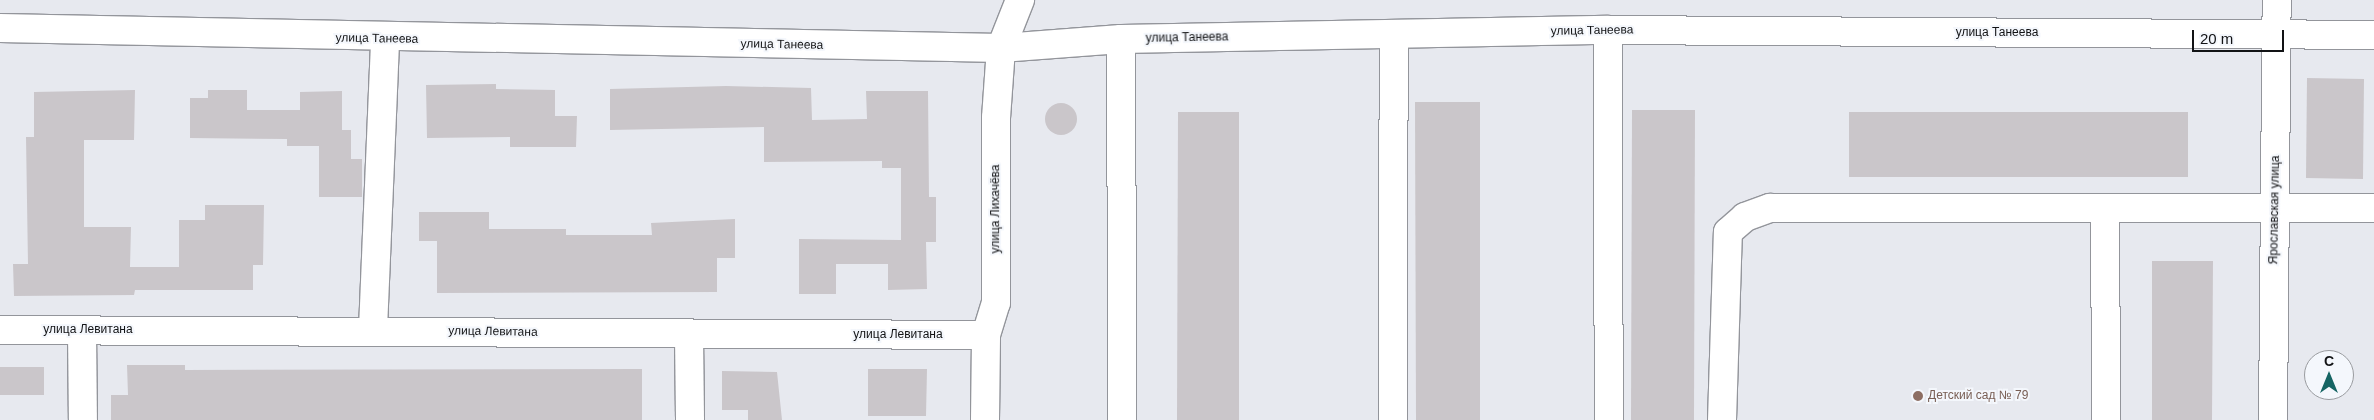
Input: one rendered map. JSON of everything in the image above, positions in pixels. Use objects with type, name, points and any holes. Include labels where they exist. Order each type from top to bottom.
[{"type":"street","name":"улица Лихачёва","points":[[985,420],[986,335],[996,303],[996,118],[1001,48],[1020,0]]},
{"type":"street","name":"Ярославская улица","points":[[2273,420],[2277,0]]},
{"type":"street","name":"улица Танеева","points":[[0,28],[385,39],[1001,48],[1121,39],[1608,30],[2374,35]]},
{"type":"street","points":[[1608,30],[1609,420]]},
{"type":"street","points":[[1393,420],[1394,34]]},
{"type":"street","points":[[374,329],[385,39]]},
{"type":"street","points":[[1121,39],[1122,420]]},
{"type":"street","points":[[1722,420],[1728,232],[1745,217],[1770,208],[2374,208]]},
{"type":"street","points":[[2105,209],[2106,420]]},
{"type":"street","name":"улица Левитана","points":[[0,330],[374,329],[689,336],[986,335]]},
{"type":"street","points":[[82,331],[83,420]]},
{"type":"street","points":[[689,336],[690,420]]},
{"type":"building","points":[[2307,78],[2364,79],[2363,179],[2306,178]]},
{"type":"building","points":[[496,84],[496,89],[555,90],[555,116],[577,116],[576,147],[510,147],[510,137],[427,138],[426,85]]},
{"type":"building","points":[[726,86],[811,88],[812,120],[867,119],[866,91],[928,91],[929,197],[936,197],[936,242],[926,242],[927,289],[888,290],[888,264],[836,264],[836,294],[799,294],[799,239],[901,240],[901,168],[882,168],[882,161],[764,162],[764,127],[610,130],[610,89]]},
{"type":"building","points":[[135,90],[134,140],[84,140],[84,227],[131,227],[130,267],[179,267],[179,220],[205,220],[205,205],[264,205],[263,265],[253,265],[253,290],[135,290],[134,295],[14,296],[13,264],[28,264],[26,137],[34,137],[34,92]]},
{"type":"building","points":[[208,90],[247,90],[247,110],[300,110],[300,92],[342,91],[342,130],[351,130],[351,159],[362,159],[362,197],[319,197],[319,146],[287,146],[287,139],[190,138],[190,98],[208,98]]},
{"type":"building","points":[[1415,102],[1480,102],[1480,420],[1416,420]]},
{"type":"building","points":[[1061,103],[1072,108],[1077,119],[1072,130],[1061,135],[1050,130],[1045,119],[1050,108]]},
{"type":"building","points":[[1632,110],[1695,110],[1694,420],[1631,420]]},
{"type":"building","points":[[1178,112],[1239,112],[1239,420],[1177,420]]},
{"type":"building","points":[[1849,112],[2188,112],[2188,177],[1849,177]]},
{"type":"building","points":[[419,212],[489,212],[489,229],[566,229],[566,235],[652,235],[651,223],[735,219],[735,258],[717,258],[717,292],[437,293],[437,241],[419,241]]},
{"type":"building","points":[[2152,261],[2213,261],[2212,420],[2152,420]]},
{"type":"building","points":[[127,365],[185,365],[185,370],[642,369],[642,420],[111,420],[111,395],[128,395]]},
{"type":"building","points":[[0,367],[44,367],[44,395],[0,395]]},
{"type":"building","points":[[868,369],[927,369],[926,416],[868,416]]},
{"type":"building","points":[[722,371],[777,372],[782,420],[748,420],[748,410],[722,410]]},
{"type":"place","name":"Детский сад № 79","points":[[1918,396]]}]
